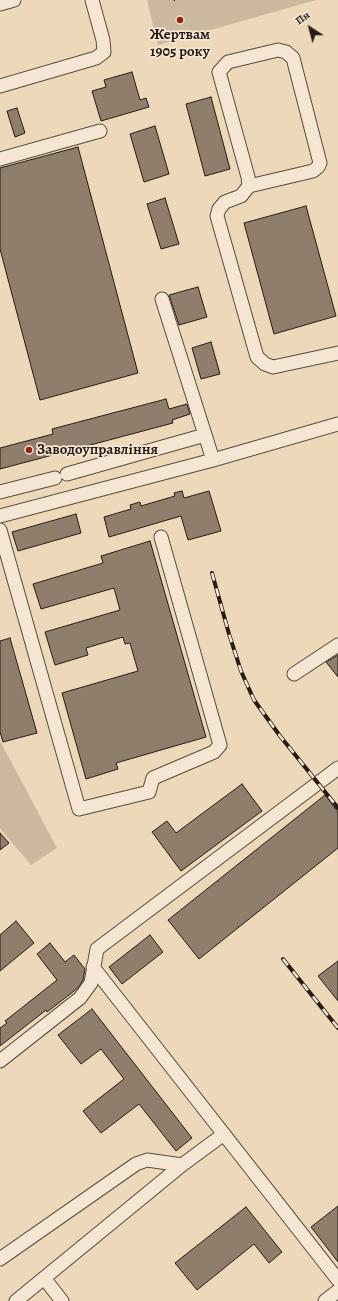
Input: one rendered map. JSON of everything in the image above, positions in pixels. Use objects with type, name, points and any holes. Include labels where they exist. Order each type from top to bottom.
[{"type":"street","points":[[0,4],[14,0]]},
{"type":"street","points":[[0,86],[96,58],[104,52],[103,40],[92,0]]},
{"type":"street","points":[[249,186],[248,177],[219,72],[228,62],[278,50],[286,52],[293,58],[320,163],[318,168],[313,171],[249,186],[241,196],[225,202],[219,209],[217,216],[258,357],[265,364],[273,367],[338,353]]},
{"type":"street","points":[[0,159],[100,131]]},
{"type":"street","points":[[162,299],[213,460]]},
{"type":"street","points":[[0,516],[213,460],[338,424]]},
{"type":"street","points":[[0,492],[205,435]]},
{"type":"street","points":[[0,530],[79,809],[149,792],[153,778],[214,752],[220,745],[161,537]]},
{"type":"street","points":[[294,674],[338,645]]},
{"type":"street","points":[[0,1060],[80,998],[91,983],[97,949],[338,768]]},
{"type":"street","points":[[93,967],[338,1280]]},
{"type":"street","points":[[16,1301],[182,1165],[224,1134]]},
{"type":"street","points":[[0,1259],[136,1164],[148,1160],[182,1165]]},
{"type":"street","points":[[44,1278],[62,1301]]},
{"type":"street","points":[[325,1301],[338,1291]]},
{"type":"shaded area","points":[[147,0],[316,0],[158,45]]},
{"type":"shaded area","points":[[0,741],[57,848],[31,865],[0,828]]},
{"type":"building","points":[[132,72],[140,100],[146,98],[149,107],[101,121],[92,91],[106,87],[104,80]]},
{"type":"building","points":[[211,97],[230,169],[205,176],[186,104]]},
{"type":"building","points":[[17,108],[25,133],[15,137],[7,111]]},
{"type":"building","points":[[155,126],[169,174],[144,182],[130,134]]},
{"type":"building","points":[[78,147],[138,373],[40,400],[0,249],[0,168]]},
{"type":"building","points":[[165,198],[179,244],[161,249],[147,204]]},
{"type":"building","points":[[306,206],[336,316],[274,334],[244,223]]},
{"type":"building","points":[[198,287],[207,317],[179,325],[169,295]]},
{"type":"building","points":[[211,342],[220,374],[201,379],[192,348]]},
{"type":"building","points":[[166,399],[169,409],[187,404],[190,414],[172,420],[173,423],[0,469],[0,448],[53,434],[52,429]]},
{"type":"building","points":[[182,491],[184,498],[209,491],[221,531],[188,540],[181,516],[109,537],[104,517],[131,509],[130,505],[140,502],[141,506],[175,496],[174,493]]},
{"type":"building","points":[[76,514],[81,533],[18,551],[12,532]]},
{"type":"building","points":[[150,541],[206,737],[116,763],[118,769],[86,779],[62,693],[138,671],[130,643],[125,644],[123,637],[86,648],[88,655],[55,665],[45,632],[120,610],[114,588],[41,609],[33,584],[103,563],[101,556]]},
{"type":"building","points":[[10,638],[37,733],[3,742],[0,732],[0,641]]},
{"type":"building","points":[[338,655],[338,677],[326,662]]},
{"type":"building","points":[[242,784],[262,811],[181,871],[152,832],[167,821],[176,833]]},
{"type":"building","points":[[325,795],[338,812],[338,848],[199,959],[168,920]]},
{"type":"building","points":[[0,833],[9,843],[0,850]]},
{"type":"building","points":[[16,921],[34,943],[0,971],[0,935]]},
{"type":"building","points":[[150,935],[163,952],[122,984],[109,967]]},
{"type":"building","points":[[50,943],[65,962],[74,955],[85,969],[83,980],[78,988],[47,1012],[46,1010],[0,1046],[0,1028],[7,1023],[5,1021],[57,980],[37,954]]},
{"type":"building","points":[[338,961],[338,1001],[318,976]]},
{"type":"building","points":[[92,1009],[192,1138],[176,1151],[139,1104],[101,1133],[83,1111],[124,1079],[101,1049],[81,1064],[58,1035]]},
{"type":"building","points":[[338,1206],[338,1262],[311,1227]]},
{"type":"building","points":[[246,1207],[282,1252],[269,1263],[254,1244],[197,1290],[175,1263]]},
{"type":"railway","points":[[212,573],[241,671],[254,700],[280,736],[338,808]]},
{"type":"railway","points":[[283,959],[338,1028]]},
{"type":"place","name":"Жертвам 1905 року","points":[[180,20]]},
{"type":"place","name":"Заводоуправління","points":[[29,450]]}]
